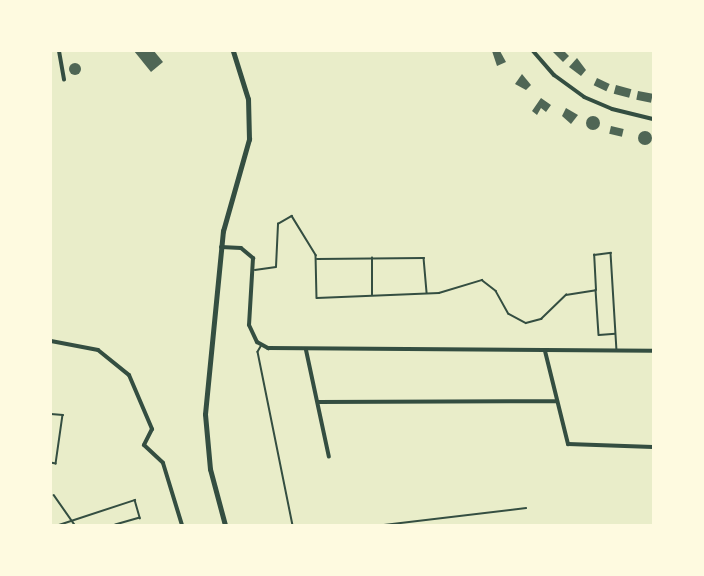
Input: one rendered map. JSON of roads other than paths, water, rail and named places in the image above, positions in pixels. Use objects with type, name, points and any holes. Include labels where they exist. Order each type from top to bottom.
[{"type":"main road","points":[[225,525],[210,470],[205,427],[221,247],[225,221],[249,139],[247,93],[233,51]]},
{"type":"street","points":[[59,51],[64,80]]},
{"type":"street","points":[[533,51],[554,75],[584,97],[612,109],[653,119]]},
{"type":"street","points":[[221,247],[247,251],[254,260],[249,325],[262,345],[306,350],[653,351]]},
{"type":"street","points":[[51,341],[98,350],[129,375],[152,429],[144,445],[163,463],[182,525]]},
{"type":"street","points":[[306,350],[329,457]]},
{"type":"street","points":[[544,351],[566,441],[572,446],[653,447]]},
{"type":"street","points":[[318,402],[556,401]]},
{"type":"lane","points":[[255,270],[276,267],[277,228],[289,216],[299,222],[316,259],[317,298],[427,294],[482,280],[496,291],[509,314],[526,323],[541,319],[566,295],[596,291]]},
{"type":"lane","points":[[616,334],[599,335],[594,255],[611,253],[616,334],[617,351]]},
{"type":"lane","points":[[372,258],[372,296]]},
{"type":"lane","points":[[316,259],[424,258],[427,294]]},
{"type":"lane","points":[[262,345],[258,352],[293,525]]},
{"type":"lane","points":[[51,414],[63,415],[56,464],[51,463]]},
{"type":"lane","points":[[51,490],[52,495],[75,525]]},
{"type":"lane","points":[[59,525],[135,500],[140,518],[116,525]]}]
